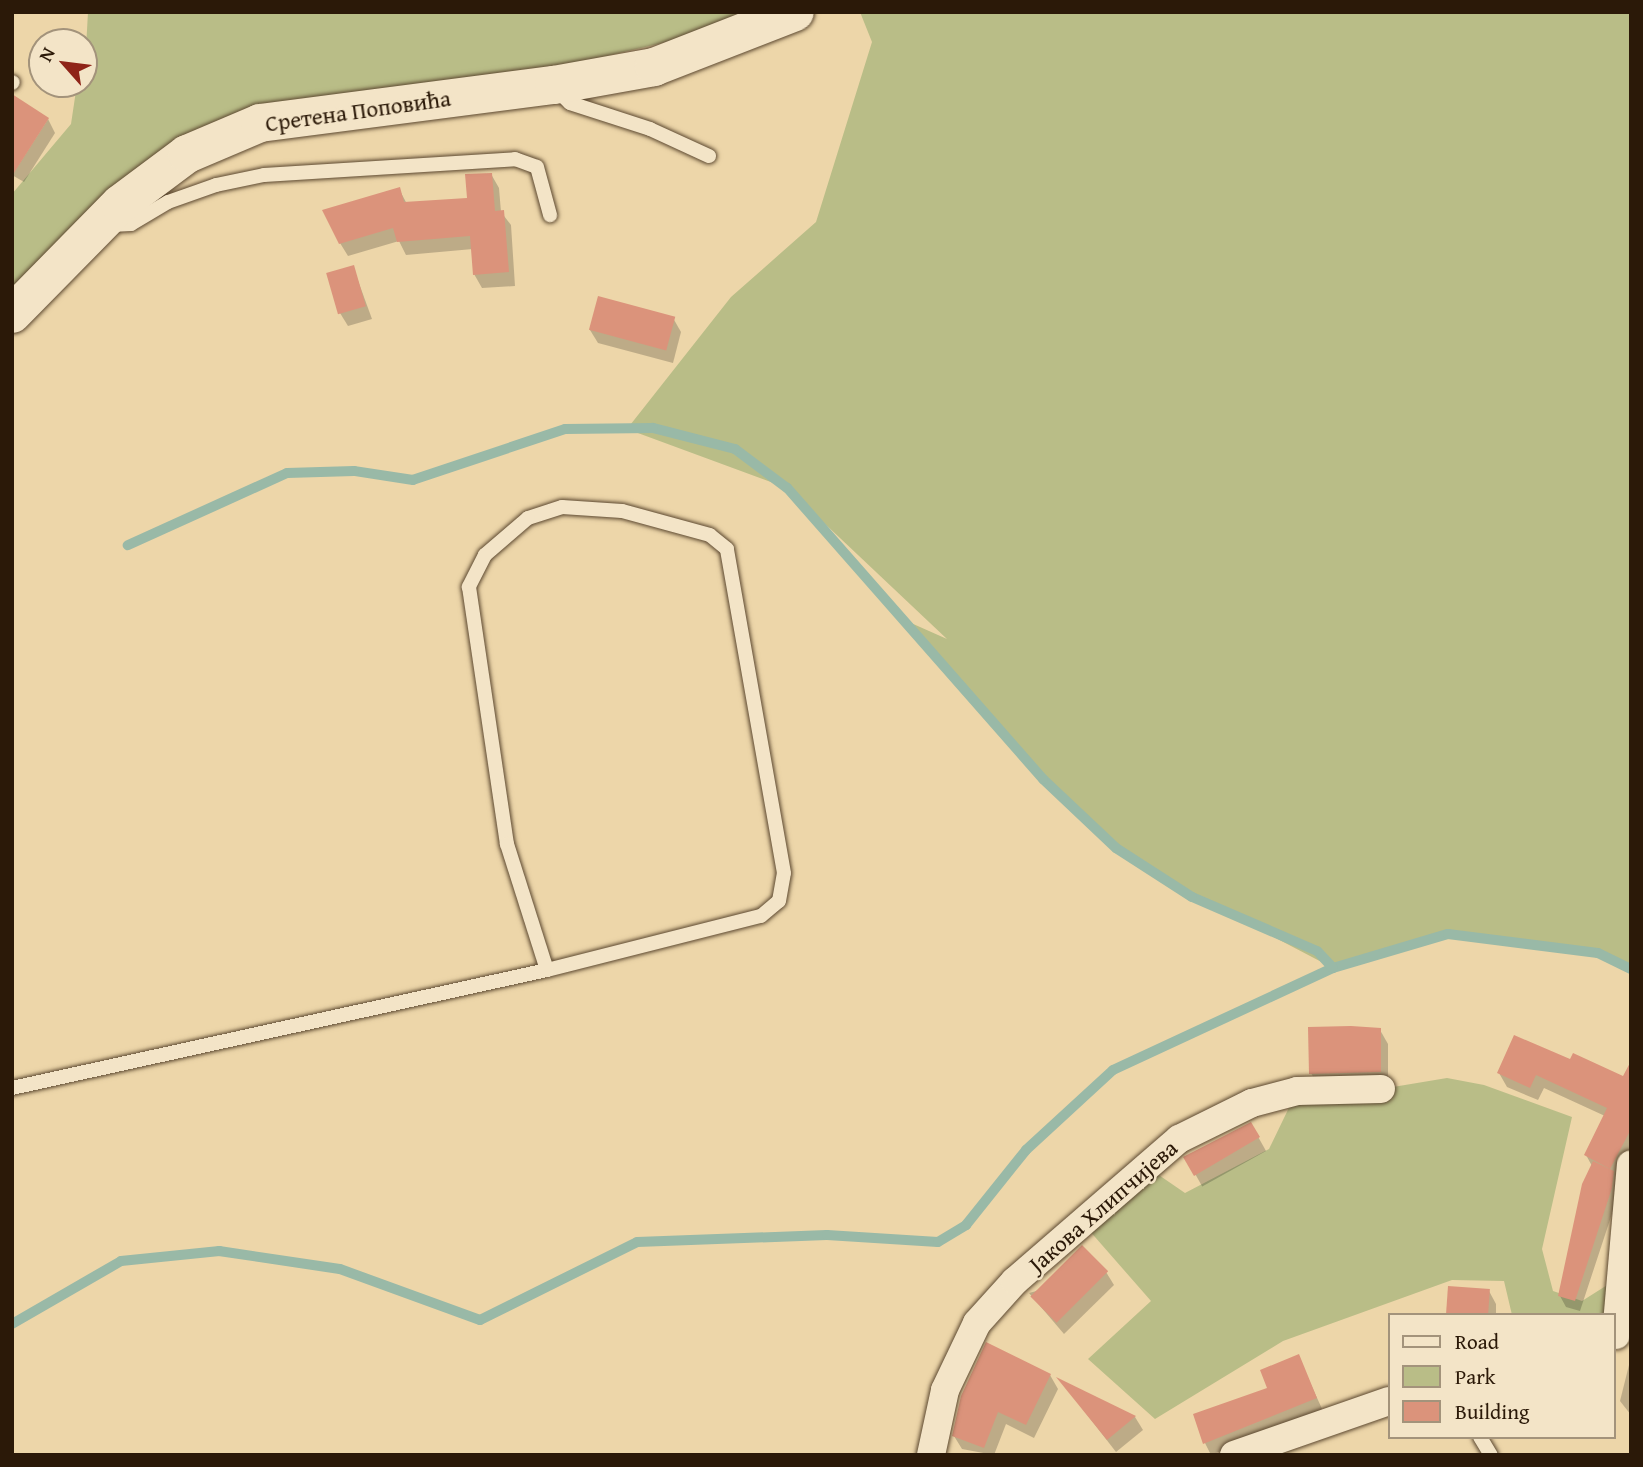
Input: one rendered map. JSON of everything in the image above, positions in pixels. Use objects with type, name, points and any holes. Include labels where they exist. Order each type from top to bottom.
[{"type":"street","name":"Сретена Поповића","points":[[12,314],[99,226],[187,154],[260,123],[554,85],[654,67],[724,42],[795,12]]},
{"type":"street","name":"Јакова Хлипчијева","points":[[931,1455],[945,1390],[977,1324],[1015,1281],[1180,1139],[1252,1103],[1297,1091],[1381,1089]]},
{"type":"street","points":[[1620,1336],[1631,1166]]},
{"type":"street","points":[[1234,1455],[1388,1401]]},
{"type":"lane","points":[[554,85],[570,103],[640,125],[709,156]]},
{"type":"lane","points":[[99,226],[131,224],[168,202],[264,175],[515,159],[537,167],[550,215]]},
{"type":"lane","points":[[12,1088],[547,970],[761,915],[779,901],[784,873],[727,549],[710,535],[622,511],[562,507],[528,518],[485,555],[469,587],[507,844],[547,970]]},
{"type":"lane","points":[[1481,1439],[1491,1455]]},
{"type":"green space","points":[[88,12],[795,12],[187,154],[12,314],[12,194],[71,124],[75,98],[98,98],[98,28],[87,28]]},
{"type":"green space","points":[[860,12],[1631,12],[1631,969],[1598,953],[1448,934],[1333,968],[1222,910],[1116,848],[1027,761],[902,619],[947,639],[787,488],[627,429],[731,297],[816,222],[872,42]]},
{"type":"green space","points":[[1447,1078],[1484,1085],[1572,1117],[1542,1249],[1553,1291],[1582,1301],[1612,1282],[1609,1313],[1512,1313],[1504,1281],[1452,1280],[1283,1341],[1155,1419],[1088,1359],[1151,1301],[1088,1229],[1153,1171],[1185,1193],[1269,1149],[1297,1091],[1381,1089]]},
{"type":"building","points":[[12,94],[49,118],[12,176]]},
{"type":"building","points":[[492,173],[495,211],[504,210],[509,272],[473,275],[470,236],[397,242],[393,228],[339,244],[322,210],[400,187],[404,202],[467,198],[465,174]]},
{"type":"building","points":[[354,265],[366,306],[338,314],[326,273]]},
{"type":"building","points":[[598,296],[675,317],[666,351],[589,330]]},
{"type":"building","points":[[1308,1027],[1381,1028],[1381,1072],[1309,1074]]},
{"type":"building","points":[[1514,1035],[1570,1059],[1573,1053],[1623,1076],[1631,1061],[1631,1129],[1610,1169],[1584,1155],[1607,1108],[1536,1075],[1530,1088],[1497,1073]]},
{"type":"building","points":[[1251,1122],[1260,1137],[1194,1176],[1183,1157]]},
{"type":"building","points":[[1593,1161],[1614,1171],[1612,1188],[1575,1301],[1558,1296],[1582,1184]]},
{"type":"building","points":[[1082,1245],[1108,1271],[1057,1323],[1030,1297]]},
{"type":"building","points":[[1448,1286],[1490,1289],[1488,1313],[1446,1313]]},
{"type":"building","points":[[986,1342],[1051,1374],[1026,1425],[998,1412],[984,1448],[952,1436],[961,1396]]},
{"type":"building","points":[[1299,1354],[1317,1398],[1203,1444],[1193,1414],[1267,1388],[1260,1370]]},
{"type":"building","points":[[1056,1377],[1136,1416],[1107,1440]]},
{"type":"waterway","points":[[12,1324],[121,1261],[219,1251],[340,1269],[480,1320],[637,1242],[827,1235],[938,1242],[966,1225],[1026,1150],[1113,1070],[1333,968],[1317,951],[1192,897],[1116,848],[1043,779],[787,488],[735,449],[653,428],[565,429],[413,480],[354,471],[287,473],[128,545]]},
{"type":"waterway","points":[[1333,968],[1448,934],[1598,953],[1631,969]]}]
